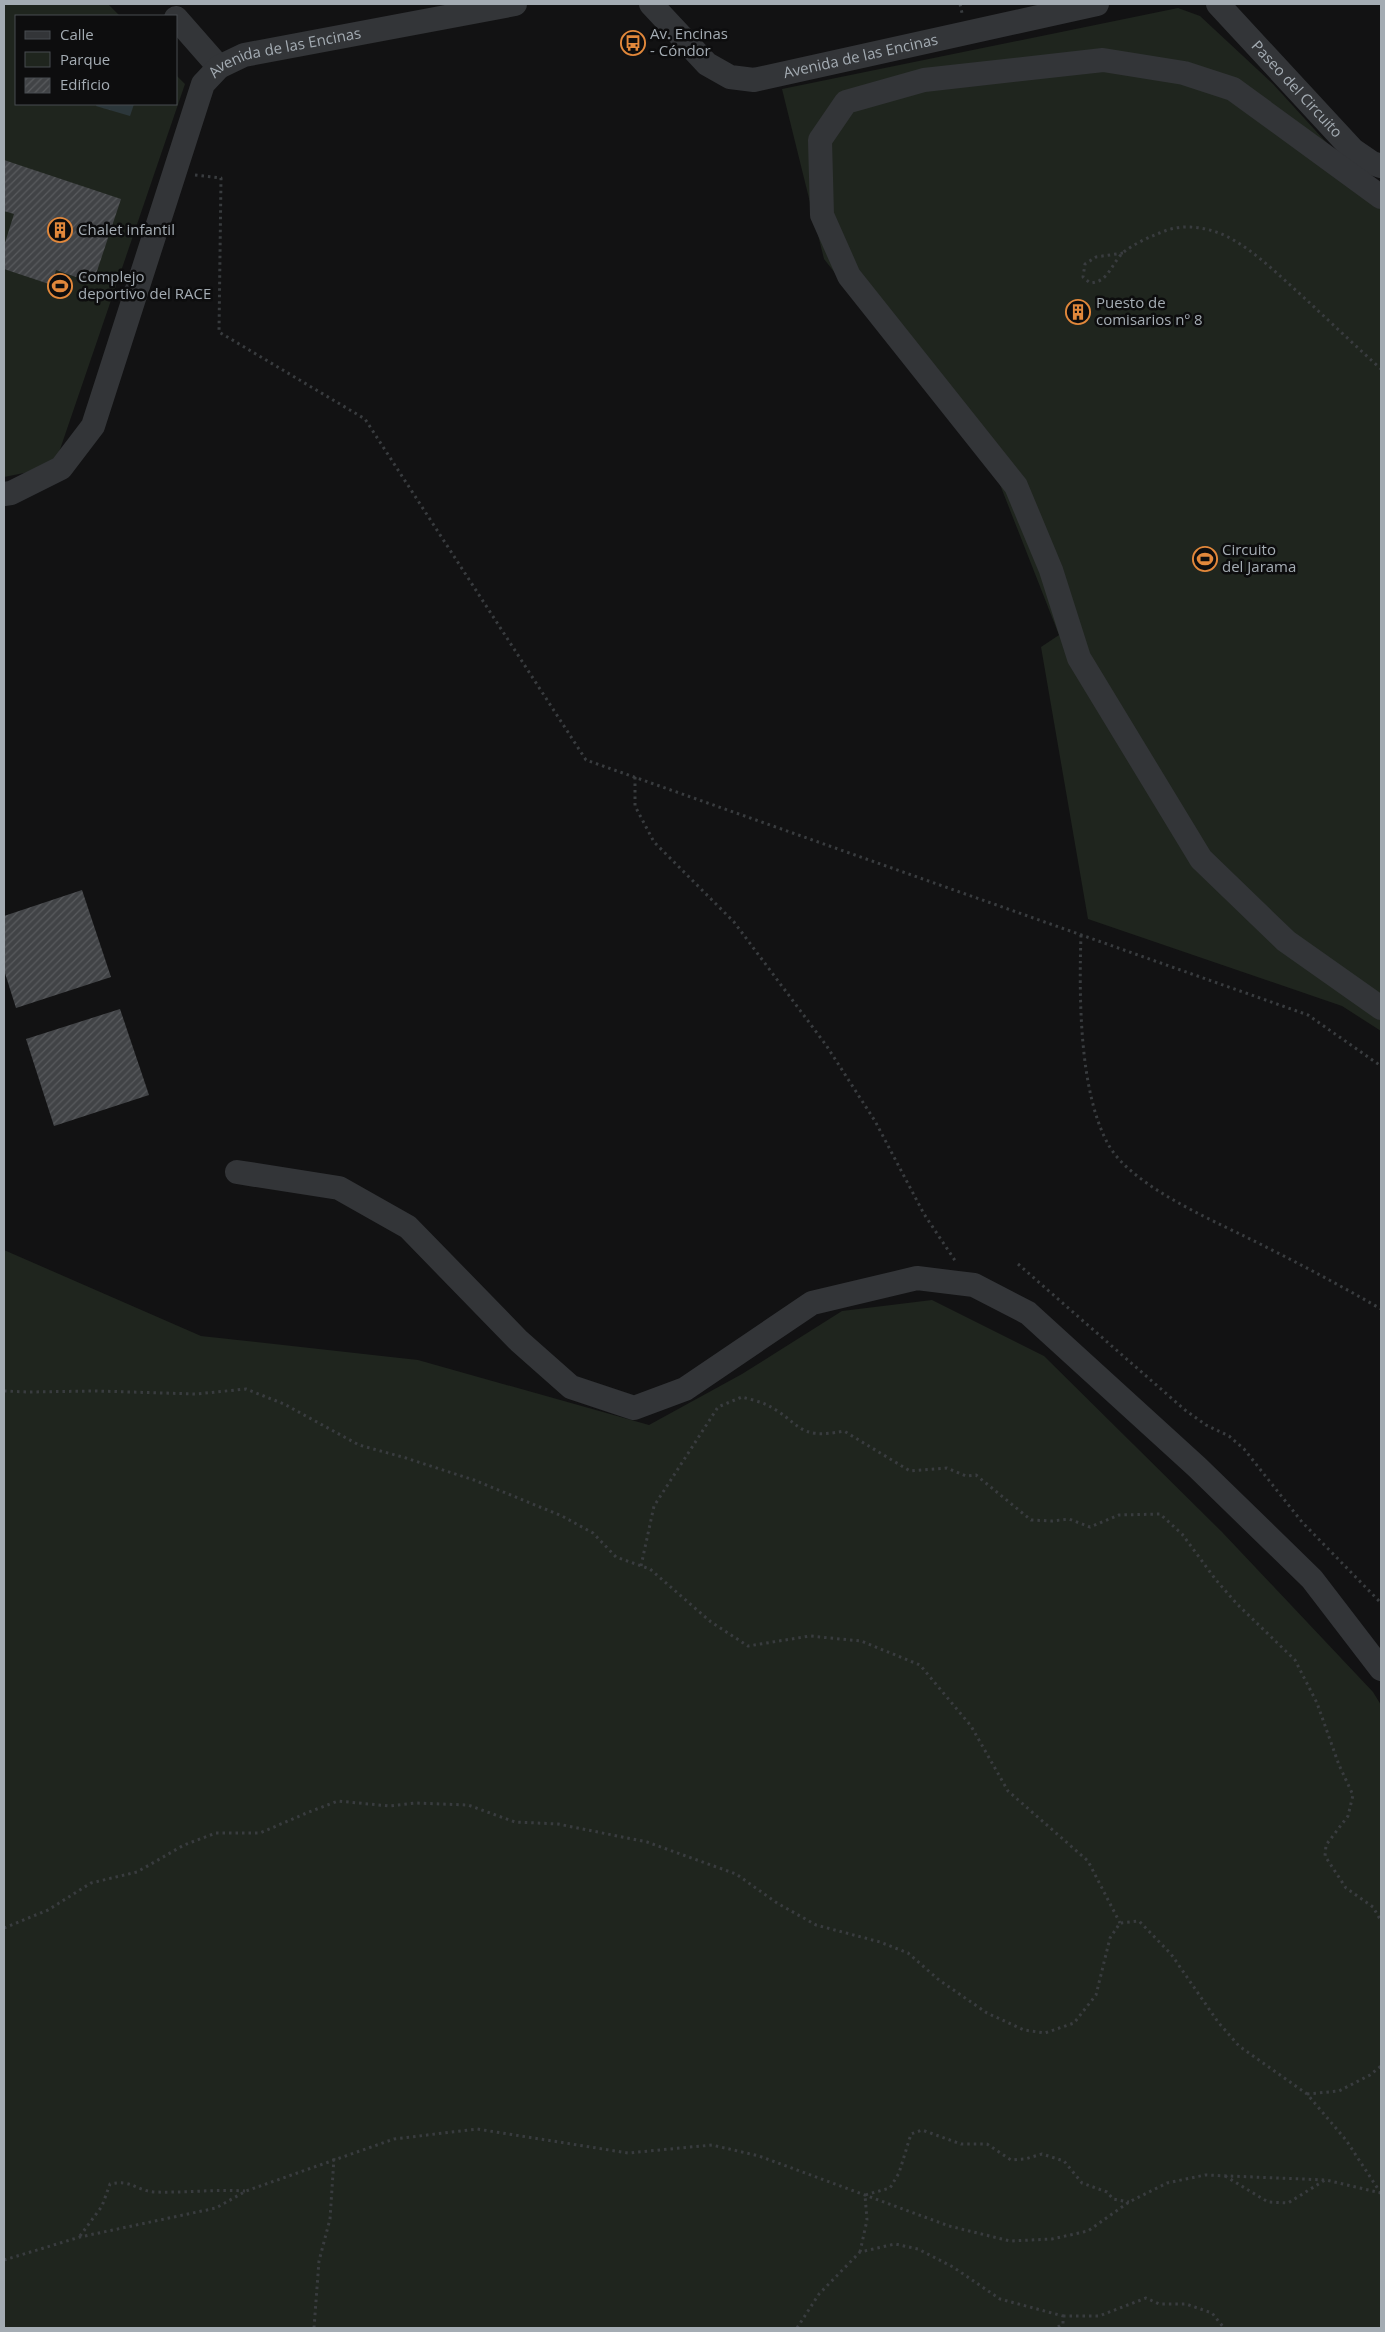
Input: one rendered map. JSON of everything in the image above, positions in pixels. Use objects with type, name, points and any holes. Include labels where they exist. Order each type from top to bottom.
[{"type":"street","points":[[164,4],[174,15]]},
{"type":"street","name":"Avenida de las Encinas","points":[[4,494],[11,493],[61,468],[93,426],[203,84],[219,67],[244,55],[515,4]]},
{"type":"street","name":"Avenida de las Encinas","points":[[651,4],[707,64],[730,77],[754,80],[1097,4]]},
{"type":"street","name":"Paseo del Circuito","points":[[1218,4],[1353,150],[1372,164],[1381,166]]},
{"type":"street","points":[[178,19],[219,67]]},
{"type":"street","points":[[1381,197],[1233,89],[1184,73],[1103,60],[924,80],[846,102],[820,140],[822,215],[849,276],[1016,486],[1051,570],[1079,658],[1201,859],[1286,941],[1381,1008]]},
{"type":"street","points":[[237,1172],[339,1188],[408,1227],[519,1341],[571,1387],[634,1408],[686,1389],[812,1303],[917,1278],[974,1286],[1028,1313],[1198,1467],[1312,1579],[1381,1669]]},
{"type":"path","points":[[175,173],[221,178],[219,332],[365,419],[586,760],[1308,1015],[1381,1066]]},
{"type":"path","points":[[1123,253],[1106,277],[1098,283],[1090,283],[1083,277],[1085,264],[1096,257],[1123,253],[1148,238],[1180,227],[1195,227],[1226,237],[1265,263],[1381,369]]},
{"type":"path","points":[[635,777],[635,806],[654,842],[734,922],[826,1045],[875,1121],[924,1214],[974,1286]]},
{"type":"path","points":[[1082,935],[1079,986],[1087,1078],[1094,1114],[1108,1145],[1132,1173],[1176,1201],[1332,1281],[1381,1309]]},
{"type":"path","points":[[1018,1264],[1185,1410],[1206,1425],[1229,1436],[1244,1449],[1302,1522],[1381,1602]]},
{"type":"path","points":[[4,1390],[196,1394],[246,1390],[284,1404],[359,1446],[406,1458],[474,1480],[562,1516],[593,1532],[616,1557],[650,1569],[711,1622],[748,1646],[810,1636],[861,1641],[920,1665],[970,1726],[1008,1791],[1088,1862],[1120,1923]]},
{"type":"path","points":[[641,1566],[654,1506],[718,1407],[742,1397],[765,1404],[803,1431],[824,1435],[844,1431],[910,1471],[947,1468],[966,1476],[976,1476],[1031,1520],[1052,1521],[1069,1519],[1090,1527],[1119,1515],[1160,1514],[1182,1534],[1216,1580],[1237,1604],[1295,1660],[1317,1704],[1353,1795],[1348,1816],[1326,1845],[1325,1856],[1346,1888],[1373,1907],[1381,1921]]},
{"type":"path","points":[[4,1928],[48,1910],[92,1883],[137,1872],[184,1844],[216,1833],[260,1833],[308,1812],[338,1802],[389,1806],[416,1803],[468,1805],[515,1822],[558,1824],[647,1842],[736,1874],[776,1903],[816,1925],[880,1942],[908,1953],[939,1980],[988,2013],[1024,2030],[1045,2033],[1074,2023],[1096,1995],[1110,1938],[1120,1923]]},
{"type":"path","points":[[1120,1923],[1140,1921],[1170,1954],[1218,2022],[1239,2046],[1307,2094],[1346,2140],[1381,2193]]},
{"type":"path","points":[[1307,2094],[1339,2091],[1370,2075],[1381,2066]]},
{"type":"path","points":[[4,2260],[80,2237],[216,2208],[246,2191],[334,2158],[394,2139],[477,2129],[628,2153],[712,2145],[759,2156],[949,2226],[1010,2241],[1052,2239],[1088,2231],[1129,2202],[1167,2183],[1206,2175],[1326,2180],[1381,2193]]},
{"type":"path","points":[[866,2195],[890,2188],[899,2173],[911,2134],[922,2130],[961,2144],[987,2144],[1011,2160],[1025,2159],[1042,2154],[1064,2161],[1082,2182],[1107,2192],[1113,2199],[1129,2202]]},
{"type":"path","points":[[314,2328],[319,2261],[330,2219],[334,2158]]},
{"type":"path","points":[[1225,2176],[1268,2202],[1288,2203],[1326,2180]]},
{"type":"path","points":[[80,2237],[102,2206],[110,2184],[122,2181],[153,2192],[216,2189],[246,2191]]},
{"type":"path","points":[[797,2328],[819,2294],[860,2252],[867,2220],[866,2195]]},
{"type":"path","points":[[860,2252],[895,2244],[918,2249],[953,2267],[1000,2299],[1062,2316],[1099,2316],[1146,2298],[1159,2304],[1186,2304],[1212,2313],[1224,2328]]},
{"type":"path","points":[[1056,2328],[1063,2324],[1062,2316]]},
{"type":"green space","name":"Complejo deportivo del RACE","points":[[4,4],[108,4],[119,15],[15,15],[15,105],[178,105],[54,467],[4,477]]},
{"type":"green space","name":"Circuito del Jarama","points":[[1178,8],[1200,16],[1273,84],[1357,176],[1381,189],[1381,1031],[1342,1006],[1088,919],[1041,647],[1059,635],[999,482],[824,259],[782,89]]},
{"type":"green space","name":"Complejo deportivo del RACE","points":[[178,77],[185,84],[178,104]]},
{"type":"green space","points":[[4,1250],[201,1336],[418,1360],[649,1425],[742,1374],[842,1311],[932,1300],[1044,1356],[1222,1532],[1373,1692],[1381,1705],[1381,2328],[4,2328]]},
{"type":"water","points":[[96,105],[134,105],[130,116]]},
{"type":"building","name":"Chalet infantil","points":[[4,160],[121,199],[93,283],[56,270],[52,285],[4,269],[4,246],[14,214],[4,211]]},
{"type":"building","points":[[82,890],[111,977],[16,1008],[4,970],[4,916]]},
{"type":"building","points":[[120,1009],[149,1095],[54,1126],[26,1039]]},
{"type":"place","name":"Av. Encinas - Cóndor","points":[[633,43]]},
{"type":"place","name":"Chalet infantil","points":[[60,230]]},
{"type":"place","name":"Complejo deportivo del RACE","points":[[60,286]]},
{"type":"place","name":"Puesto de comisarios nº 8","points":[[1078,312]]},
{"type":"place","name":"Circuito del Jarama","points":[[1205,559]]}]
